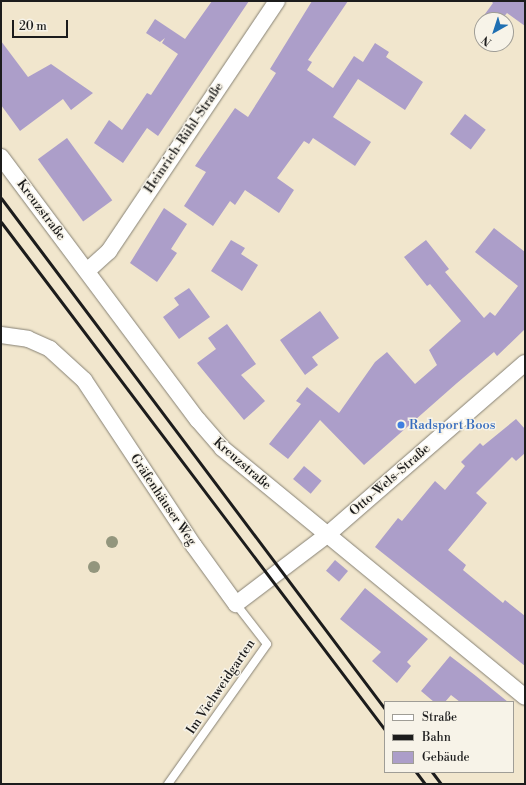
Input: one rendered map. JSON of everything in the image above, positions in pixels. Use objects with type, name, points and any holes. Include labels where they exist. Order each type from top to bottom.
[{"type":"street","name":"Heinrich-Rühl-Straße","points":[[87,271],[109,251],[277,1]]},
{"type":"street","name":"Kreuzstraße","points":[[1,157],[210,435],[235,460],[525,697]]},
{"type":"street","name":"Gräfenhäuser Weg","points":[[1,335],[28,339],[50,349],[84,380],[194,546],[236,604]]},
{"type":"street","name":"Otto-Wels-Straße","points":[[327,535],[525,363]]},
{"type":"street","points":[[236,604],[327,535]]},
{"type":"lane","name":"Im Viehweidgarten","points":[[168,784],[267,644],[236,604]]},
{"type":"building","points":[[212,1],[249,1],[158,136],[147,128],[123,163],[94,143],[109,120],[122,130],[147,93],[151,95],[178,54],[162,43],[165,38],[160,42],[146,33],[155,19],[185,39]]},
{"type":"building","points":[[312,1],[348,1],[308,60],[312,62],[307,70],[333,88],[354,56],[363,62],[375,43],[389,52],[386,57],[423,82],[405,110],[358,79],[333,117],[371,142],[355,166],[313,138],[309,144],[304,141],[277,178],[294,190],[279,213],[245,190],[235,205],[230,201],[213,226],[184,206],[206,172],[195,166],[235,108],[248,117],[276,73],[270,69]]},
{"type":"building","points":[[491,1],[525,1],[525,26],[514,18],[514,12],[486,12],[493,3]]},
{"type":"building","points":[[1,41],[28,77],[51,64],[93,93],[71,110],[63,99],[20,131],[1,105]]},
{"type":"building","points":[[465,114],[486,130],[471,150],[450,134]]},
{"type":"building","points":[[67,138],[112,200],[83,221],[38,159]]},
{"type":"building","points":[[164,208],[187,224],[171,249],[177,253],[157,282],[130,263]]},
{"type":"building","points":[[494,228],[525,252],[525,329],[497,356],[494,352],[364,465],[320,420],[288,459],[269,444],[301,404],[296,401],[307,387],[339,413],[375,362],[387,352],[415,384],[437,365],[429,350],[461,321],[430,284],[427,286],[404,257],[426,240],[449,269],[445,272],[484,318],[490,312],[495,316],[518,286],[475,252]]},
{"type":"building","points":[[231,240],[245,248],[241,254],[258,265],[242,291],[211,271]]},
{"type":"building","points":[[189,288],[210,317],[179,339],[163,317],[179,305],[174,298]]},
{"type":"building","points":[[320,311],[339,338],[312,357],[318,365],[305,375],[280,340]]},
{"type":"building","points":[[227,324],[256,364],[241,375],[265,401],[244,420],[197,363],[216,349],[208,338]]},
{"type":"building","points":[[516,419],[525,429],[525,453],[516,461],[512,457],[476,493],[487,503],[448,550],[466,565],[463,570],[503,603],[505,600],[525,616],[525,666],[375,547],[398,518],[402,521],[435,481],[445,490],[465,466],[461,462],[480,443],[483,446]]},
{"type":"building","points":[[304,466],[322,481],[311,494],[293,479]]},
{"type":"building","points":[[335,560],[348,571],[339,582],[326,571]]},
{"type":"building","points":[[365,588],[428,639],[407,662],[411,666],[397,683],[372,661],[381,652],[340,619]]},
{"type":"building","points":[[450,656],[507,701],[459,701],[451,695],[446,701],[433,701],[421,691]]},
{"type":"railway","points":[[1,198],[384,708]]},
{"type":"railway","points":[[1,222],[384,729]]},
{"type":"railway","points":[[417,773],[425,784]]},
{"type":"railway","points":[[433,773],[441,784]]},
{"type":"place","name":"Radsport Boos","points":[[401,425]]}]
